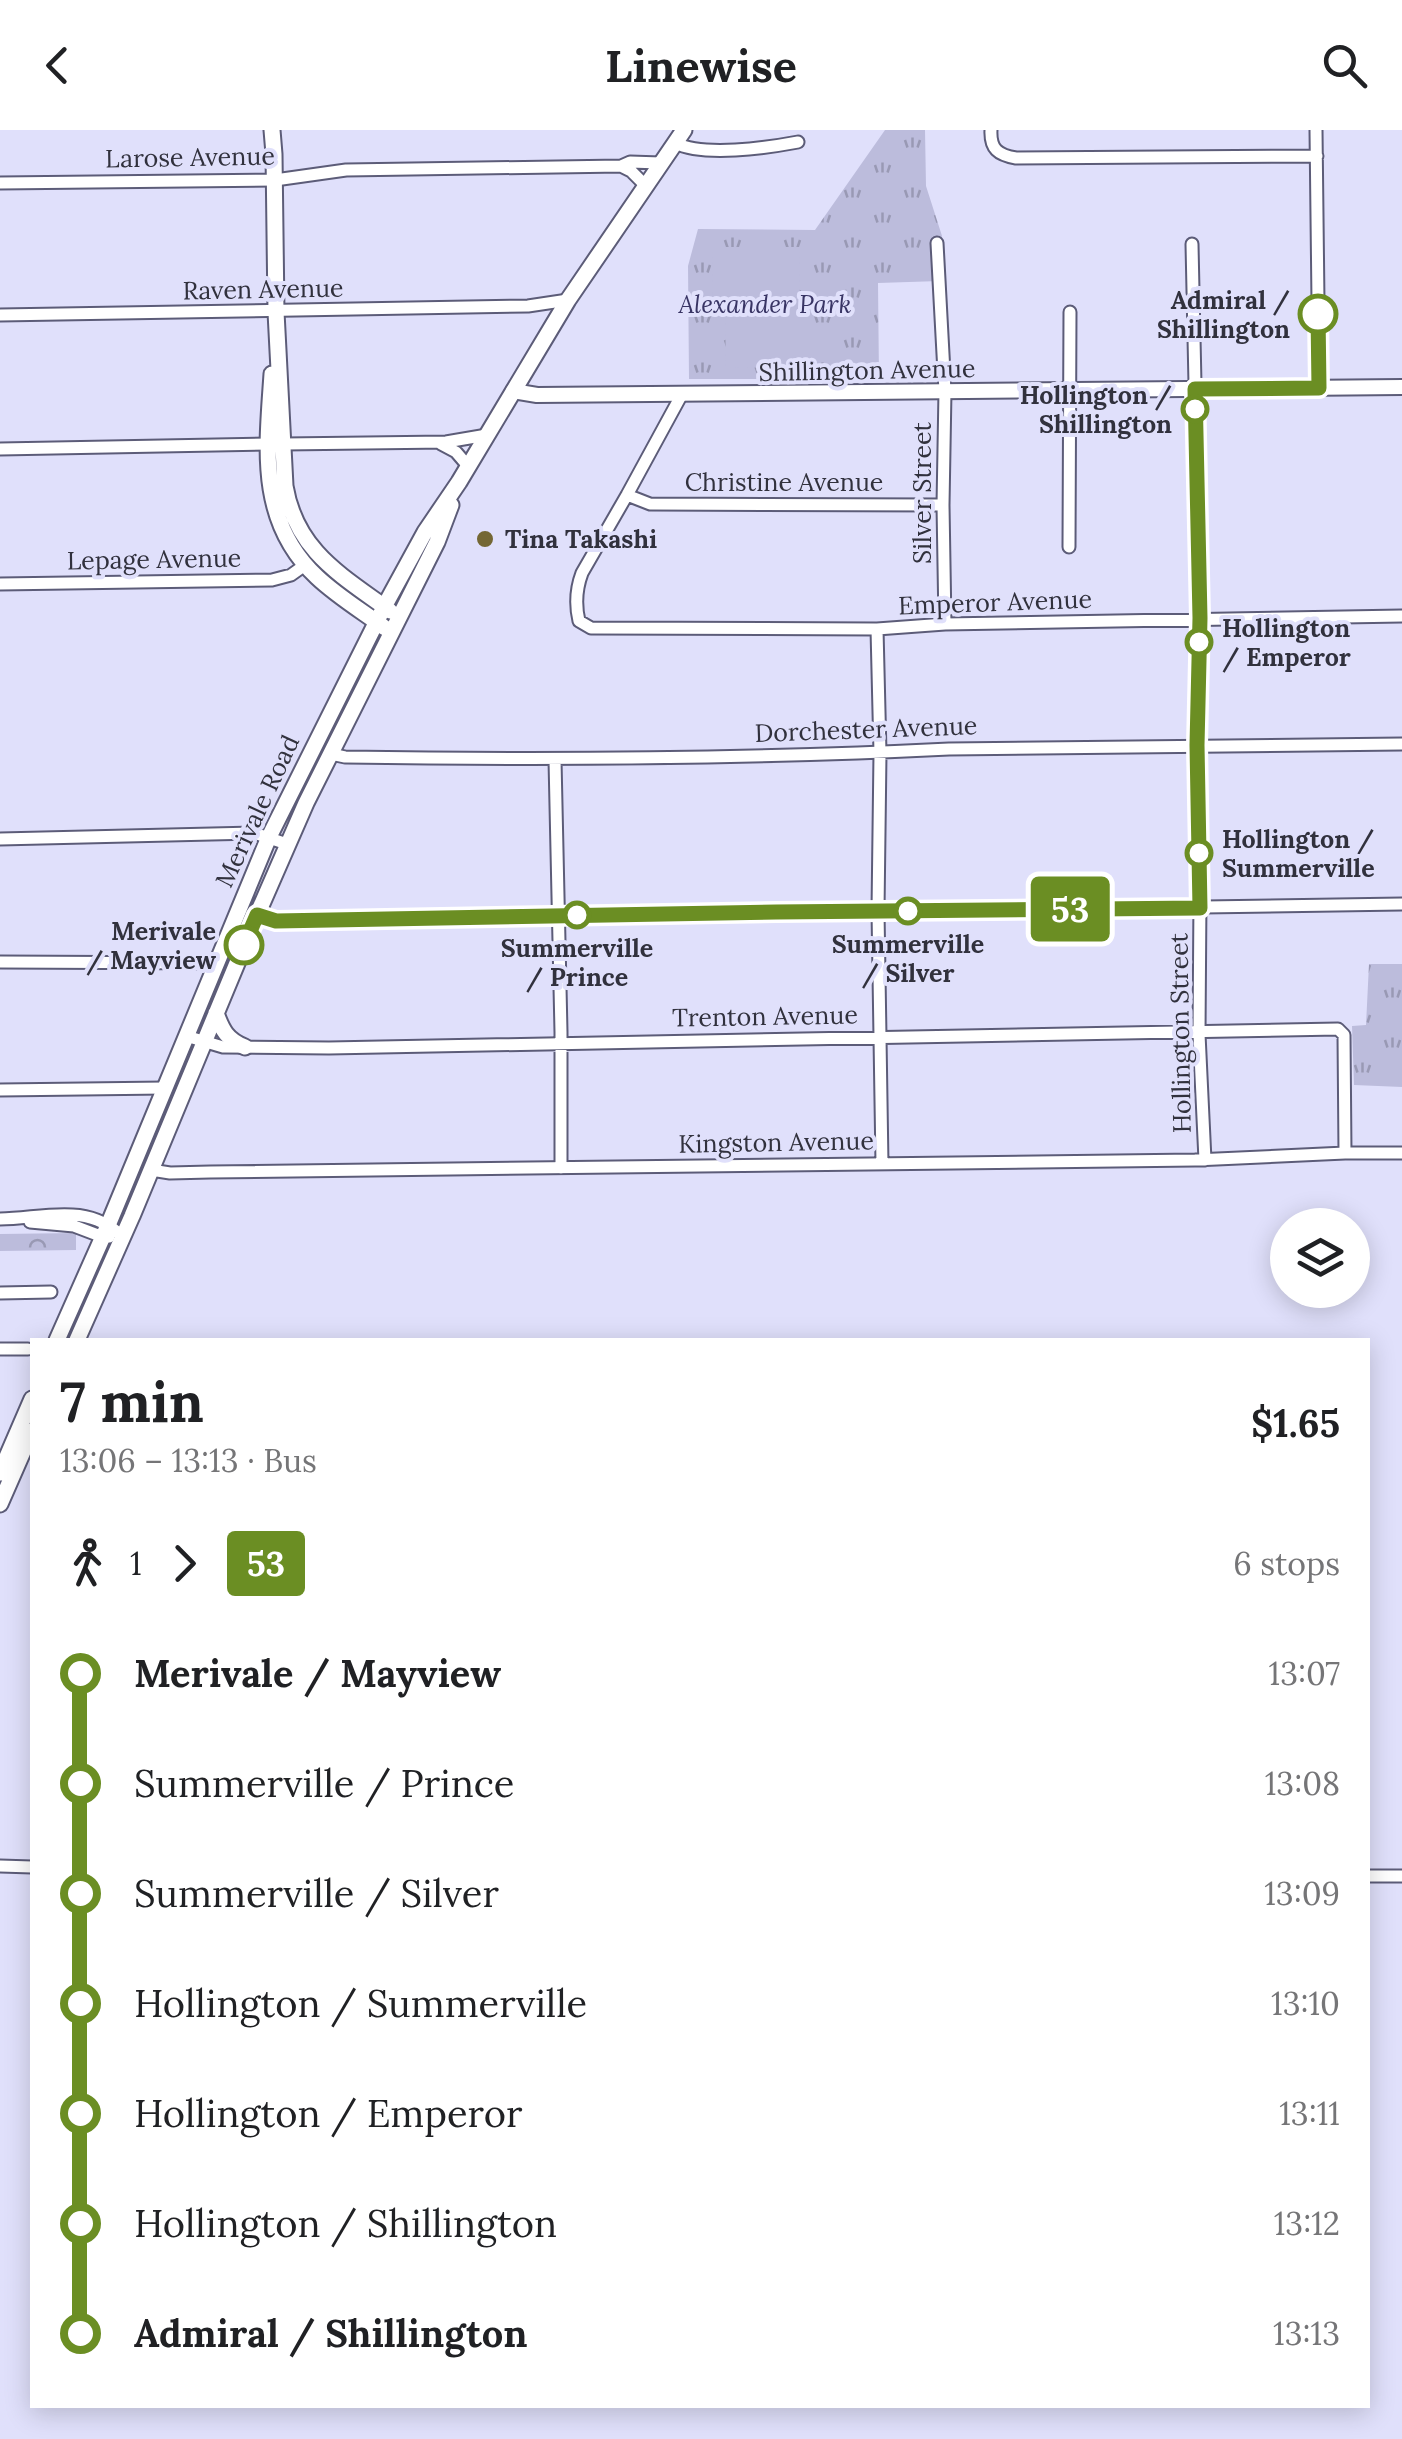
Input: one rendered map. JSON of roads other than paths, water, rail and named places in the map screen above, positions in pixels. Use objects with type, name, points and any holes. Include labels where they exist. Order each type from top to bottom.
[{"type":"main road","points":[[272,130],[276,444],[270,480],[274,512],[305,564],[324,583],[396,626]]},
{"type":"main road","name":"Merivale Road","points":[[59,1338],[269,838],[381,615],[425,532],[551,327],[680,136]]},
{"type":"main road","points":[[276,444],[297,528],[324,561],[381,615]]},
{"type":"main road","name":"Merivale Road","points":[[79,1338],[288,844],[437,542],[459,482]]},
{"type":"main road","points":[[257,915],[252,906],[269,838]]},
{"type":"main road","points":[[216,1013],[228,1038],[245,1047]]},
{"type":"main road","points":[[0,1473],[30,1404]]},
{"type":"main road","points":[[0,1504],[30,1435]]},
{"type":"street","points":[[990,130],[994,149],[1016,158],[1317,156]]},
{"type":"street","points":[[1316,130],[1319,388]]},
{"type":"street","points":[[680,136],[688,150],[770,148],[798,142]]},
{"type":"street","name":"Larose Avenue","points":[[0,183],[275,180],[346,170],[661,163]]},
{"type":"street","points":[[621,166],[645,185]]},
{"type":"street","name":"Silver Street","points":[[937,243],[945,392],[946,624]]},
{"type":"street","name":"Hollington Street","points":[[1192,244],[1200,618],[1200,1034],[1205,1160]]},
{"type":"street","name":"Raven Avenue","points":[[0,315],[528,306],[568,300]]},
{"type":"street","points":[[528,306],[544,315],[551,327]]},
{"type":"street","points":[[1069,547],[1070,312]]},
{"type":"street","name":"Shillington Avenue","points":[[513,392],[536,396],[1402,387]]},
{"type":"street","points":[[628,495],[682,394]]},
{"type":"street","points":[[0,448],[437,442],[487,435]]},
{"type":"street","points":[[437,442],[456,452],[468,466]]},
{"type":"street","name":"Emperor Avenue","points":[[628,495],[577,584],[576,609],[580,621],[590,628],[876,629],[946,624],[1402,616]]},
{"type":"street","name":"Christine Avenue","points":[[628,495],[650,504],[943,504]]},
{"type":"street","name":"Lepage Avenue","points":[[0,584],[272,580],[290,575],[305,564]]},
{"type":"street","points":[[876,629],[882,1164]]},
{"type":"street","name":"Dorchester Avenue","points":[[332,754],[555,760],[949,749],[1402,744]]},
{"type":"street","points":[[555,760],[561,1168]]},
{"type":"street","points":[[0,839],[254,833],[288,844]]},
{"type":"street","points":[[257,915],[276,921],[1402,904]]},
{"type":"street","points":[[0,962],[216,962]]},
{"type":"street","name":"Trenton Avenue","points":[[186,1036],[222,1047],[245,1047],[1338,1030],[1344,1035],[1345,1153]]},
{"type":"street","points":[[0,1090],[164,1088]]},
{"type":"street","name":"Kingston Avenue","points":[[151,1170],[1205,1160],[1402,1154]]},
{"type":"street","points":[[3,1219],[106,1230],[123,1237]]},
{"type":"street","points":[[0,1293],[51,1292]]},
{"type":"street","points":[[0,1349],[28,1349]]},
{"type":"street","points":[[0,1866],[30,1866]]},
{"type":"street","points":[[1370,1876],[1402,1876]]},
{"type":"place","name":"Admiral / Shillington","points":[[1318,314]]},
{"type":"place","name":"Hollington / Shillington","points":[[1195,409]]},
{"type":"place","name":"Tina Takashi","points":[[485,539]]},
{"type":"place","name":"Hollington / Emperor","points":[[1199,642]]},
{"type":"place","name":"Hollington / Summerville","points":[[1199,853]]},
{"type":"place","name":"Summerville / Silver","points":[[908,911]]},
{"type":"place","name":"Summerville / Prince","points":[[577,915]]},
{"type":"place","name":"Merivale / Mayview","points":[[244,945]]},
{"type":"park label","name":"Alexander Park","points":[[765,304]]}]
